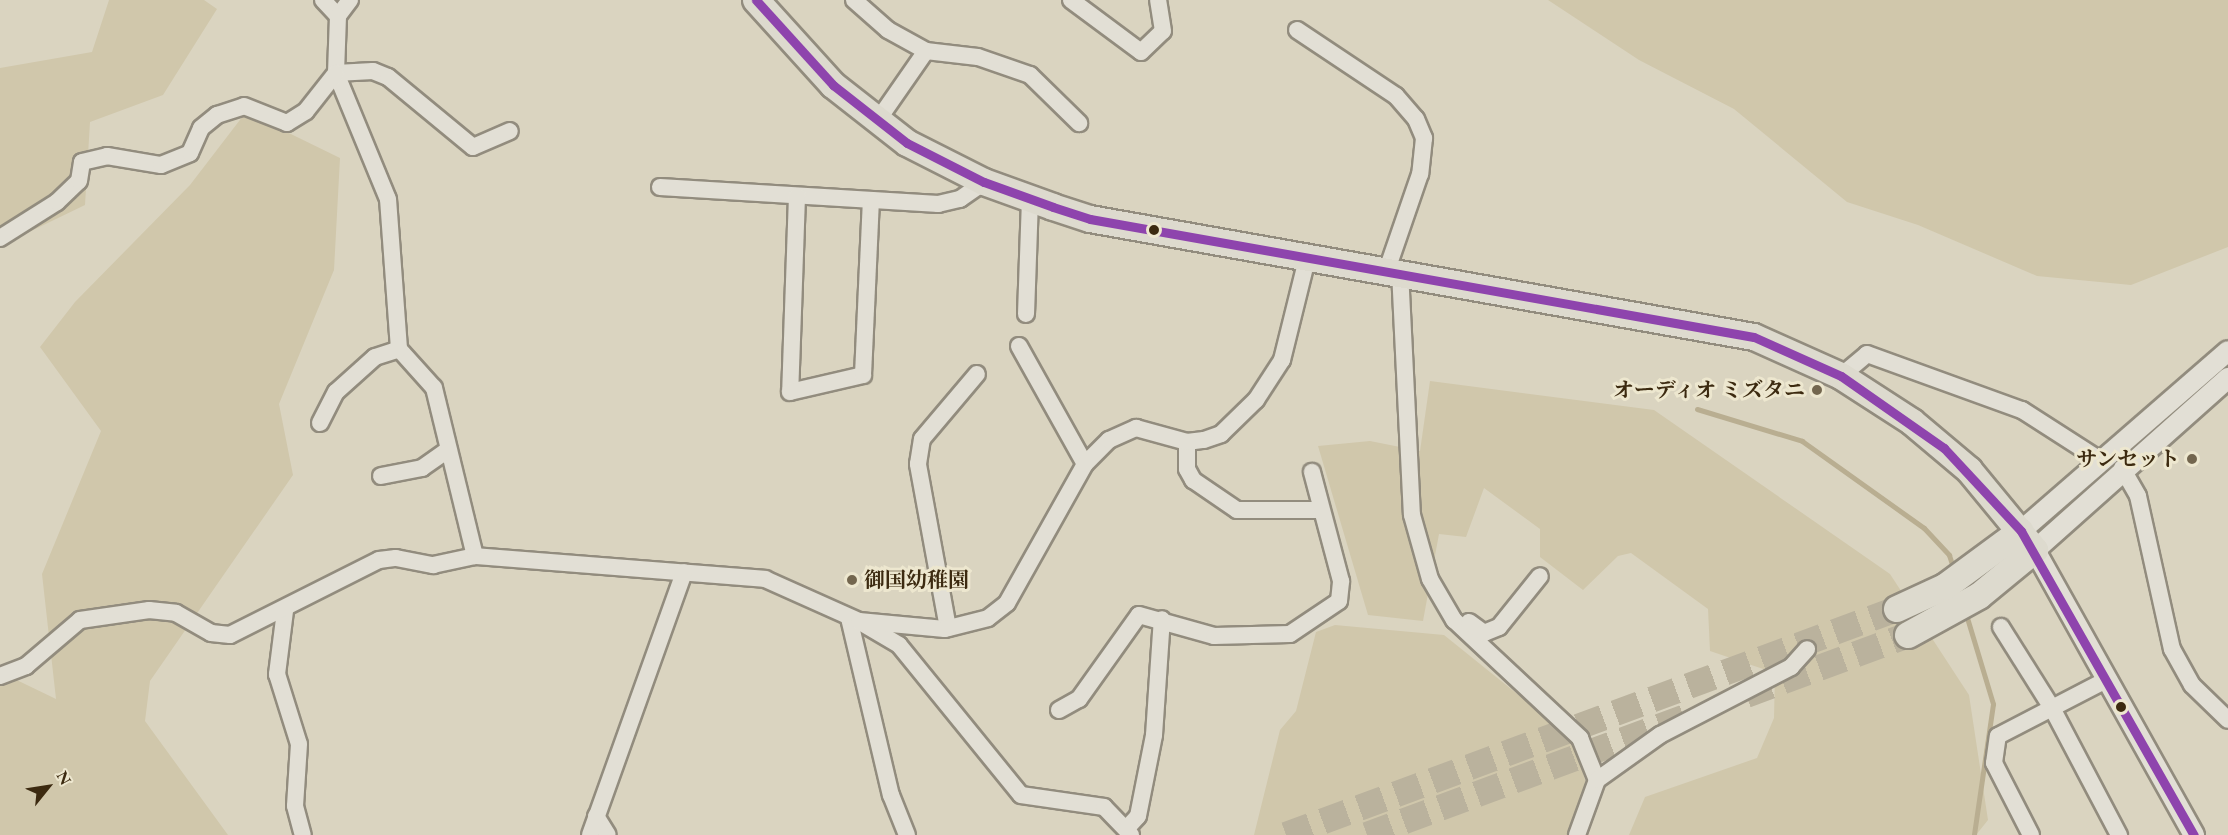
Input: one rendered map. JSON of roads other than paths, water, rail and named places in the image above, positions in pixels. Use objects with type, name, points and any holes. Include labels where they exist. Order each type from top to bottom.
[{"type":"main road","points":[[756,0],[833,85],[907,143],[984,182],[1030,199],[1090,219],[1394,270],[1754,337],[1841,376],[1944,448],[2028,541]]},
{"type":"main road","points":[[1897,609],[1945,587],[2028,541]]},
{"type":"main road","points":[[1908,635],[1979,596],[2028,541]]},
{"type":"street","points":[[323,0],[338,16]]},
{"type":"street","points":[[350,0],[338,16],[336,73],[388,199],[399,349],[434,388],[475,556]]},
{"type":"street","points":[[854,0],[888,30],[926,51],[978,57],[1030,75],[1079,123]]},
{"type":"street","points":[[1071,0],[1141,52],[1163,31],[1158,0]]},
{"type":"street","points":[[1297,30],[1396,96],[1416,119],[1424,138],[1420,174],[1394,270],[1412,515],[1430,579],[1454,620],[1564,719],[1580,738],[1597,780]]},
{"type":"street","points":[[878,120],[926,51]]},
{"type":"street","points":[[0,238],[57,202],[79,181],[82,162],[107,156],[161,165],[190,153],[201,128],[217,115],[244,106],[287,123],[306,111],[336,73],[373,71],[388,77],[473,147],[510,131]]},
{"type":"street","points":[[660,187],[938,204],[960,199],[984,182]]},
{"type":"street","points":[[796,196],[790,392],[863,375],[871,200]]},
{"type":"street","points":[[1026,314],[1030,199]]},
{"type":"street","points":[[854,620],[948,628],[988,618],[1007,603],[1085,464],[1120,432],[1136,428],[1187,442],[1221,434],[1267,385],[1282,360],[1308,255]]},
{"type":"street","points":[[1019,345],[1085,464]]},
{"type":"street","points":[[320,423],[336,392],[375,357],[399,349]]},
{"type":"street","points":[[2028,541],[2100,460],[2228,351]]},
{"type":"street","points":[[1841,376],[1867,354],[2022,410],[2100,460]]},
{"type":"street","points":[[948,628],[918,464],[922,439],[977,374]]},
{"type":"street","points":[[2028,541],[2122,468],[2228,378]]},
{"type":"street","points":[[1187,442],[1187,469],[1194,480],[1237,510],[1318,510]]},
{"type":"street","points":[[381,476],[423,468],[448,450]]},
{"type":"street","points":[[2122,468],[2138,496],[2153,583],[2172,649],[2192,685],[2228,720]]},
{"type":"street","points":[[1059,710],[1078,699],[1129,622],[1139,615],[1162,619],[1214,636],[1290,634],[1339,601],[1341,581],[1318,510],[1312,472]]},
{"type":"street","points":[[2028,541],[2194,835]]},
{"type":"street","points":[[0,676],[26,666],[80,620],[148,610],[176,614],[211,633],[230,635],[285,611],[379,560],[433,566],[475,556],[765,579],[854,620],[899,645],[1021,795],[1104,807],[1129,832],[1138,816],[1154,735],[1162,619]]},
{"type":"street","points":[[590,835],[684,572]]},
{"type":"street","points":[[1454,620],[1461,615],[1484,633],[1499,627],[1540,576]]},
{"type":"street","points":[[285,611],[276,674],[299,744],[296,806],[303,835]]},
{"type":"street","points":[[854,620],[891,795],[907,835]]},
{"type":"street","points":[[2001,627],[2052,708],[2119,835]]},
{"type":"street","points":[[1577,835],[1597,780],[1660,735],[1791,667],[1808,649]]},
{"type":"street","points":[[2031,835],[1994,763],[1993,746],[1998,736],[2106,680]]},
{"type":"street","points":[[596,816],[608,835]]},
{"type":"waterway","points":[[1697,409],[1802,441],[1924,528],[1949,555],[1954,570]]},
{"type":"waterway","points":[[1965,611],[1993,704],[1974,835]]},
{"type":"tunnel","points":[[1286,835],[1897,609]]},
{"type":"tunnel","points":[[1746,695],[1908,635]]},
{"type":"tunnel","points":[[1367,835],[1686,717]]},
{"type":"place","name":"オーディオ ミズタニ","points":[[1817,390]]},
{"type":"place","name":"サンセット","points":[[2192,459]]},
{"type":"place","name":"御国幼稚園","points":[[852,580]]}]
